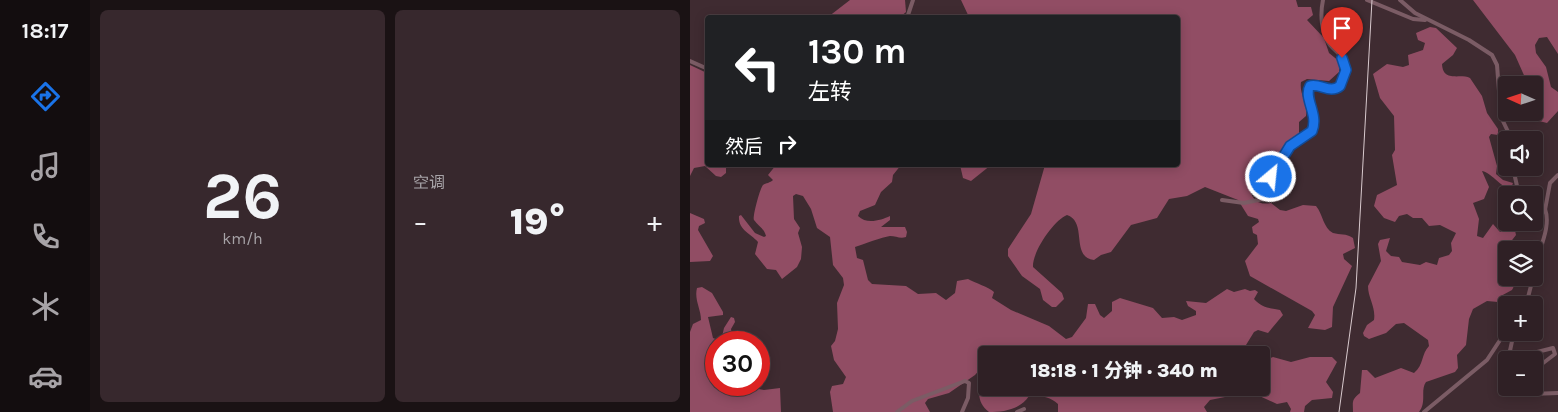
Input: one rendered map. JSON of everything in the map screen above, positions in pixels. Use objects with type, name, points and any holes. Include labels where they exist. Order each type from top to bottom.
[{"type":"street","points":[[908,15],[913,0]]},
{"type":"street","points":[[1222,200],[1244,203],[1263,199],[1273,170],[1281,157],[1290,146],[1309,134],[1314,125],[1314,112],[1308,94],[1310,86],[1314,84],[1330,89],[1340,86],[1346,70],[1346,63],[1324,35],[1321,14],[1323,0]]},
{"type":"street","points":[[1368,0],[1413,19],[1428,20]]},
{"type":"street","points":[[1400,0],[1415,13],[1469,40],[1492,55],[1497,65],[1501,117],[1508,131]]},
{"type":"street","points":[[690,61],[705,68]]},
{"type":"street","points":[[1541,241],[1547,224],[1545,209],[1550,183],[1558,175]]},
{"type":"street","points":[[1424,412],[1487,360],[1499,341]]},
{"type":"street","points":[[1510,351],[1511,341]]},
{"type":"street","points":[[1541,351],[1553,348],[1555,354],[1543,364]]},
{"type":"street","points":[[897,412],[912,402],[965,381],[969,383],[962,412]]},
{"type":"street","points":[[1543,394],[1558,393]]},
{"type":"street","points":[[1016,412],[1024,409]]},
{"type":"shaded area","points":[[850,0],[905,0],[906,12],[902,15],[831,15]]},
{"type":"shaded area","points":[[961,0],[1296,0],[1298,7],[1311,7],[1313,15],[1307,20],[1324,38],[1329,53],[1340,62],[1339,72],[1329,81],[1307,79],[1301,82],[1306,116],[1299,122],[1299,137],[1280,152],[1265,155],[1258,159],[1259,167],[1250,191],[1253,198],[1258,202],[1264,204],[1271,203],[1280,210],[1286,211],[1303,205],[1316,206],[1330,231],[1353,238],[1355,248],[1343,254],[1344,259],[1352,266],[1333,307],[1332,327],[1325,330],[1308,328],[1315,315],[1312,311],[1250,276],[1245,261],[1258,244],[1257,235],[1253,233],[1252,227],[1259,222],[1258,219],[1248,216],[1238,200],[1205,187],[1187,196],[1169,199],[1157,218],[1131,225],[1111,252],[1101,255],[1094,260],[1083,253],[1077,225],[1073,219],[1067,215],[1062,218],[1050,230],[1040,245],[1033,267],[1062,293],[1064,299],[1056,307],[1052,307],[1043,300],[1040,289],[1022,276],[1008,256],[1008,249],[1031,214],[1044,167],[1180,167],[1180,15],[968,15]]},
{"type":"shaded area","points":[[1473,0],[1558,0],[1558,54],[1547,37],[1539,38],[1535,45],[1536,53],[1546,67],[1551,87],[1558,92],[1558,111],[1547,123],[1539,121],[1543,121],[1543,76],[1524,76],[1515,55]]},
{"type":"shaded area","points":[[1430,27],[1436,28],[1457,48],[1453,55],[1442,64],[1445,74],[1470,78],[1482,96],[1487,113],[1498,129],[1498,135],[1491,134],[1489,137],[1497,166],[1496,174],[1503,180],[1513,183],[1512,186],[1504,186],[1482,171],[1489,187],[1484,199],[1473,203],[1479,219],[1477,236],[1483,238],[1493,224],[1500,232],[1515,231],[1516,235],[1511,241],[1498,241],[1498,286],[1514,286],[1512,290],[1498,296],[1498,302],[1487,301],[1473,309],[1469,319],[1466,345],[1457,355],[1458,368],[1455,372],[1426,382],[1424,385],[1423,404],[1419,412],[1353,412],[1354,399],[1360,393],[1362,370],[1367,370],[1375,378],[1401,368],[1414,373],[1429,346],[1428,340],[1404,323],[1396,324],[1386,333],[1369,339],[1364,336],[1363,333],[1367,325],[1374,320],[1374,311],[1368,286],[1381,261],[1378,244],[1380,240],[1390,238],[1386,251],[1391,256],[1399,257],[1402,262],[1420,265],[1426,262],[1437,265],[1439,258],[1449,255],[1452,251],[1451,243],[1456,233],[1440,225],[1429,226],[1422,218],[1413,218],[1407,214],[1399,216],[1395,222],[1384,218],[1374,206],[1377,195],[1397,185],[1392,155],[1395,150],[1394,116],[1380,98],[1373,74],[1387,64],[1403,67],[1409,65],[1408,55],[1423,50],[1425,43],[1418,40],[1416,33]]},
{"type":"shaded area","points":[[690,65],[705,72],[705,166],[694,168],[690,176]]},
{"type":"shaded area","points":[[706,167],[726,167],[726,173],[721,177],[716,176]]},
{"type":"shaded area","points":[[774,167],[899,167],[893,175],[892,182],[881,192],[875,205],[860,211],[858,216],[870,221],[890,216],[890,220],[881,227],[905,227],[907,232],[906,237],[892,236],[855,247],[857,258],[863,260],[868,280],[872,284],[906,286],[918,294],[936,293],[946,300],[955,293],[957,281],[968,279],[992,290],[994,292],[992,298],[1011,310],[1049,326],[1066,339],[1072,337],[1086,318],[1088,304],[1095,304],[1100,315],[1104,318],[1112,311],[1112,302],[1120,298],[1153,308],[1162,318],[1174,317],[1182,320],[1196,315],[1196,311],[1188,306],[1186,301],[1206,303],[1227,289],[1234,292],[1245,289],[1255,290],[1258,292],[1254,299],[1257,302],[1266,307],[1280,310],[1283,315],[1268,333],[1258,330],[1254,332],[1246,345],[1241,346],[978,346],[978,372],[949,393],[928,399],[925,403],[930,412],[833,412],[830,392],[832,386],[843,384],[846,377],[834,360],[831,346],[835,341],[838,329],[837,303],[844,285],[843,278],[833,265],[830,237],[817,228],[811,209],[803,196],[796,194],[793,196],[794,219],[800,228],[798,233],[802,247],[801,259],[797,267],[782,279],[776,270],[767,269],[755,254],[758,242],[742,228],[739,216],[741,215],[755,233],[766,236],[754,220],[754,214],[763,185],[773,180],[768,175]]},
{"type":"shaded area","points":[[960,167],[988,167],[971,181],[963,178]]},
{"type":"shaded area","points":[[690,213],[704,219],[705,223],[699,226],[698,230],[713,256],[710,261],[690,262]]},
{"type":"shaded area","points":[[702,287],[712,293],[723,312],[723,315],[708,317],[711,331],[705,331],[705,396],[770,396],[770,389],[780,388],[781,412],[690,412],[690,332],[693,324],[701,320],[697,288]]},
{"type":"shaded area","points":[[731,317],[734,318],[735,322],[731,331],[723,331]]},
{"type":"shaded area","points":[[1273,357],[1291,362],[1310,357],[1332,357],[1337,362],[1326,382],[1333,392],[1332,398],[1312,400],[1305,406],[1304,412],[1290,412],[1291,409],[1287,402],[1277,404],[1260,396],[1270,396],[1270,358]]},
{"type":"shaded area","points":[[979,396],[1029,396],[1012,409],[989,412]]},
{"type":"shaded area","points":[[1036,396],[1242,396],[1210,400],[1204,407],[1207,412],[1058,412],[1058,404],[1044,397]]},
{"type":"railway","points":[[1339,412],[1356,288],[1372,0]]},
{"type":"route","points":[[1271,177],[1273,170],[1290,146],[1312,131],[1315,119],[1308,89],[1314,84],[1330,89],[1336,89],[1340,86],[1346,70],[1346,63],[1342,58]]}]
